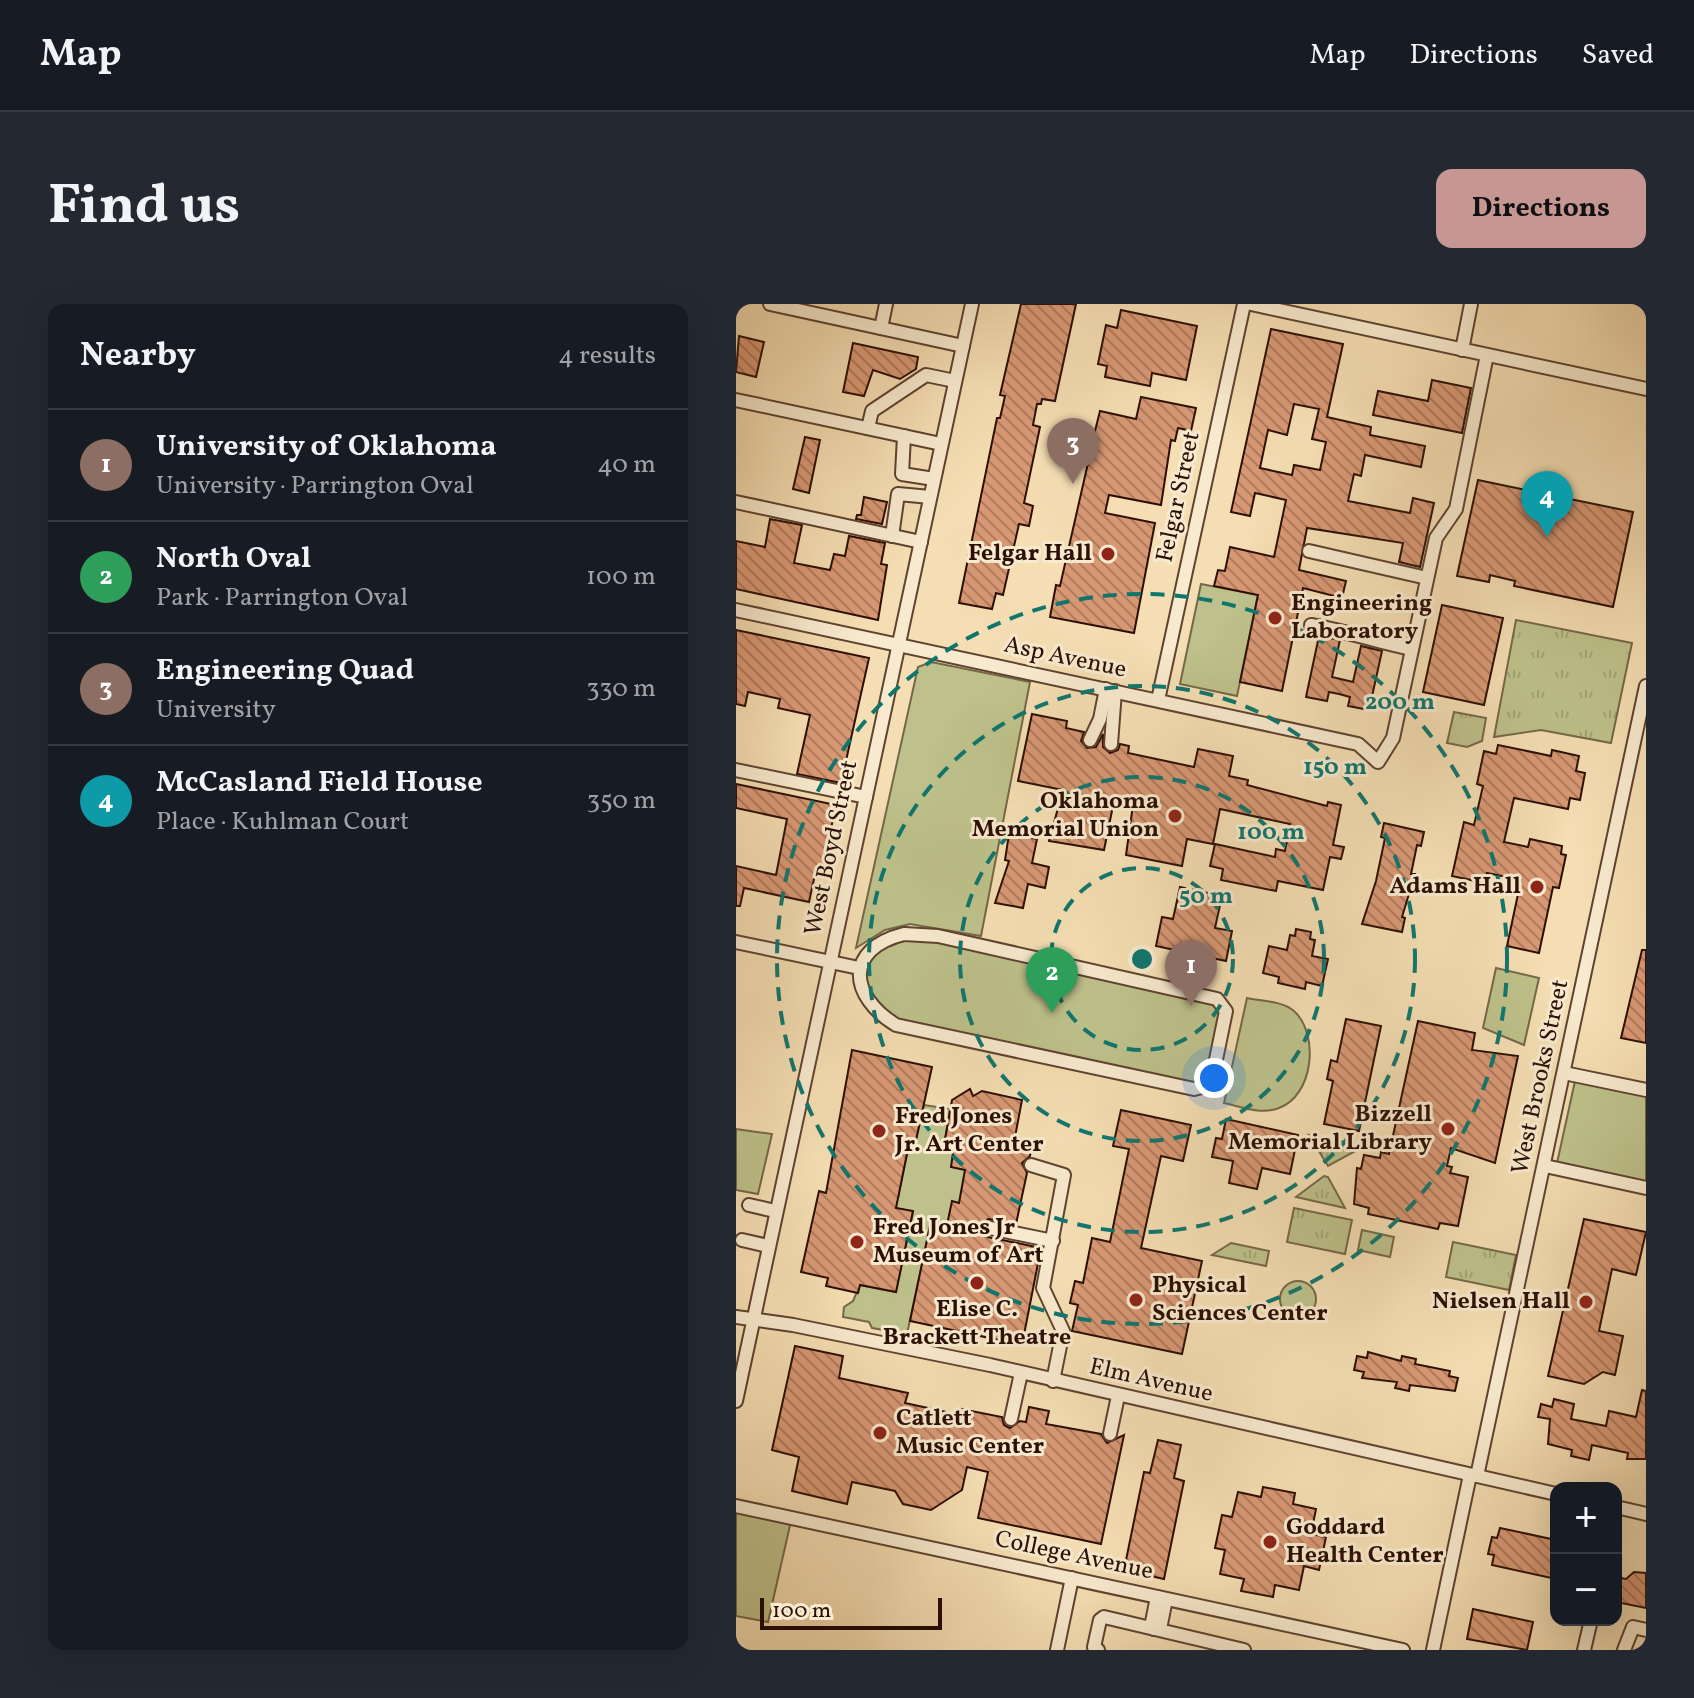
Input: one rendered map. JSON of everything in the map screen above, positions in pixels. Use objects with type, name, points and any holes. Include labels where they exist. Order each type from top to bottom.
[{"type":"street","points":[[770,304],[963,346]]},
{"type":"street","points":[[881,328],[886,304]]},
{"type":"street","name":"West Boyd Street","points":[[736,1401],[972,304]]},
{"type":"street","name":"Felgar Street","points":[[1158,700],[1244,304]]},
{"type":"street","points":[[1251,304],[1646,389]]},
{"type":"street","points":[[1462,350],[1471,304]]},
{"type":"street","points":[[1311,625],[1362,634],[1379,643],[1412,649],[1436,538],[1456,509],[1487,355]]},
{"type":"street","points":[[868,428],[872,411],[926,375],[955,381]]},
{"type":"street","points":[[736,400],[941,444]]},
{"type":"street","points":[[904,436],[902,474],[934,479]]},
{"type":"street","points":[[892,536],[898,494],[930,497]]},
{"type":"street","points":[[736,502],[921,542]]},
{"type":"street","points":[[1309,551],[1427,578]]},
{"type":"street","name":"Asp Avenue","points":[[736,610],[1358,744],[1378,762],[1393,738],[1412,649]]},
{"type":"street","name":"West Brooks Street","points":[[1433,1650],[1545,1166],[1646,686]]},
{"type":"street","points":[[1090,740],[1107,709],[1111,690]]},
{"type":"street","points":[[1107,709],[1111,744]]},
{"type":"street","points":[[736,770],[866,797]]},
{"type":"street","points":[[904,934],[924,934],[1211,997],[1221,1002],[1226,1011],[1212,1079],[1206,1086],[1194,1089],[905,1028],[872,1007],[861,987],[859,968],[883,942],[904,934]]},
{"type":"street","points":[[736,942],[859,968]]},
{"type":"street","points":[[1564,1073],[1646,1090]]},
{"type":"street","points":[[1031,1165],[1064,1175],[1043,1288],[1063,1331],[1053,1381]]},
{"type":"street","points":[[1545,1166],[1646,1188]]},
{"type":"street","points":[[749,1205],[775,1211]]},
{"type":"street","points":[[990,1228],[1053,1241]]},
{"type":"street","points":[[742,1240],[768,1246]]},
{"type":"street","name":"Elm Avenue","points":[[736,1317],[793,1325],[1021,1373],[1550,1493]]},
{"type":"street","points":[[1011,1419],[1021,1373]]},
{"type":"street","points":[[1110,1434],[1118,1396]]},
{"type":"street","name":"College Avenue","points":[[736,1506],[1403,1650]]},
{"type":"street","points":[[1622,1508],[1646,1514]]},
{"type":"street","points":[[1057,1650],[1072,1578]]},
{"type":"street","points":[[1154,1629],[1152,1622],[1162,1598]]},
{"type":"street","points":[[1098,1650],[1094,1647],[1102,1618],[1244,1650]]},
{"type":"street","points":[[1584,1650],[1590,1626]]},
{"type":"street","points":[[1624,1650],[1633,1627],[1646,1630]]},
{"type":"green space","points":[[1201,584],[1258,595],[1237,696],[1180,684]]},
{"type":"green space","points":[[1516,620],[1632,643],[1611,743],[1541,730],[1494,737]]},
{"type":"green space","points":[[931,662],[1030,682],[981,936],[910,924],[885,930],[856,948],[918,667]]},
{"type":"green space","points":[[1454,712],[1486,718],[1482,741],[1467,747],[1447,743]]},
{"type":"green space","points":[[924,934],[1224,1006],[1206,1086],[905,1028],[872,1007],[862,961],[873,950]]},
{"type":"green space","points":[[1496,968],[1539,978],[1524,1045],[1483,1028]]},
{"type":"green space","points":[[1247,998],[1278,1003],[1294,1011],[1307,1035],[1310,1049],[1306,1078],[1290,1101],[1272,1110],[1252,1110],[1224,1103]]},
{"type":"green space","points":[[1575,1081],[1646,1096],[1646,1182],[1557,1163]]},
{"type":"green space","points":[[924,1105],[950,1109],[943,1151],[953,1153],[965,1170],[966,1229],[931,1222],[907,1334],[872,1328],[869,1322],[843,1317],[844,1307],[853,1301],[860,1285],[896,1292],[913,1212],[882,1205],[898,1198],[910,1139],[916,1140]]},
{"type":"green space","points":[[736,1129],[772,1134],[758,1194],[736,1190]]},
{"type":"green space","points":[[1309,1135],[1360,1145],[1359,1149],[1328,1166]]},
{"type":"green space","points":[[1324,1176],[1328,1177],[1345,1208],[1296,1197]]},
{"type":"green space","points":[[1294,1208],[1352,1220],[1345,1254],[1287,1242]]},
{"type":"green space","points":[[1362,1230],[1394,1237],[1390,1257],[1358,1250]]},
{"type":"green space","points":[[1453,1242],[1516,1255],[1509,1290],[1446,1277]]},
{"type":"green space","points":[[1231,1243],[1269,1251],[1266,1266],[1212,1255]]},
{"type":"green space","points":[[1298,1281],[1311,1286],[1316,1299],[1311,1312],[1298,1317],[1285,1312],[1280,1299],[1285,1286]]},
{"type":"green space","points":[[736,1512],[791,1521],[768,1622],[736,1616]]},
{"type":"building","points":[[1021,304],[1076,304],[1055,401],[1042,399],[1041,404],[1037,404],[1033,425],[1040,427],[1024,503],[1033,506],[1029,526],[1019,524],[1003,595],[996,593],[992,609],[959,603],[997,418],[1000,418],[1005,396],[1000,395]]},
{"type":"building","points":[[1121,310],[1197,326],[1186,380],[1152,373],[1150,386],[1105,377],[1107,366],[1098,364],[1106,325],[1117,328]]},
{"type":"building","points":[[1271,329],[1343,344],[1327,417],[1371,427],[1370,435],[1425,446],[1421,467],[1365,455],[1361,476],[1354,474],[1348,501],[1410,513],[1413,498],[1434,503],[1420,567],[1399,562],[1403,543],[1307,528],[1299,570],[1346,581],[1342,598],[1303,588],[1282,691],[1240,682],[1258,595],[1214,586],[1218,570],[1225,571],[1230,547],[1274,557],[1286,500],[1255,493],[1250,516],[1231,512]],"holes":[[[1294,404],[1319,409],[1312,439],[1326,442],[1320,470],[1294,465],[1292,475],[1260,468],[1268,430],[1287,435]]]},
{"type":"building","points":[[739,336],[764,342],[756,377],[736,372]]},
{"type":"building","points":[[853,343],[918,357],[916,369],[900,379],[873,370],[864,396],[843,392]]},
{"type":"building","points":[[1432,380],[1471,388],[1462,433],[1373,415],[1378,391],[1428,401]]},
{"type":"building","points":[[1141,397],[1196,408],[1191,431],[1178,428],[1175,441],[1171,440],[1161,505],[1109,495],[1105,513],[1155,523],[1134,633],[1050,617],[1088,463],[1084,462],[1100,411],[1136,419]]},
{"type":"building","points":[[805,437],[820,440],[809,493],[793,489]]},
{"type":"building","points":[[1478,480],[1633,512],[1613,607],[1514,586],[1515,581],[1490,575],[1489,582],[1457,576]]},
{"type":"building","points":[[864,497],[887,502],[882,524],[856,519],[857,515],[861,515]]},
{"type":"building","points":[[770,519],[802,525],[794,563],[830,570],[834,554],[845,556],[849,536],[885,543],[881,564],[887,565],[878,620],[736,589],[736,541],[765,547]]},
{"type":"building","points":[[1442,605],[1503,618],[1484,705],[1423,692]]},
{"type":"building","points":[[736,630],[869,658],[841,783],[797,774],[810,715],[778,708],[780,699],[748,692],[745,706],[736,704]]},
{"type":"building","points":[[1319,636],[1340,640],[1332,677],[1353,682],[1361,646],[1382,651],[1369,710],[1348,706],[1350,697],[1339,694],[1329,692],[1327,701],[1306,697]]},
{"type":"building","name":"Oklahoma Memorial Union","points":[[1032,714],[1067,721],[1066,728],[1084,732],[1081,741],[1087,748],[1096,747],[1103,734],[1103,747],[1110,753],[1118,750],[1120,744],[1129,746],[1128,753],[1194,767],[1198,749],[1233,756],[1229,776],[1248,780],[1247,785],[1327,806],[1328,802],[1341,805],[1333,845],[1344,847],[1341,859],[1330,857],[1323,890],[1278,881],[1276,891],[1221,880],[1223,869],[1210,866],[1215,844],[1275,857],[1276,849],[1285,851],[1290,824],[1220,809],[1213,844],[1187,839],[1182,866],[1126,855],[1133,805],[1114,801],[1104,850],[1049,841],[1063,790],[1018,781]]},
{"type":"building","points":[[1498,745],[1551,756],[1552,750],[1579,756],[1576,771],[1585,773],[1580,800],[1570,798],[1568,809],[1514,798],[1504,842],[1528,847],[1530,839],[1562,846],[1561,854],[1566,855],[1559,888],[1553,887],[1539,953],[1507,946],[1521,880],[1487,873],[1485,883],[1452,876],[1464,822],[1474,825],[1483,786],[1477,784],[1484,751],[1496,754]]},
{"type":"building","points":[[736,784],[836,805],[823,866],[817,865],[809,902],[744,888],[740,906],[736,906],[736,866],[776,875],[787,819],[736,808]]},
{"type":"building","points":[[1384,823],[1424,832],[1421,846],[1417,845],[1411,874],[1415,874],[1402,917],[1405,918],[1402,932],[1362,924],[1376,881],[1385,838],[1381,837]]},
{"type":"building","points":[[1009,834],[1037,839],[1032,863],[1049,867],[1045,888],[1028,884],[1023,908],[995,903],[1009,861],[1005,860]]},
{"type":"building","points":[[1180,887],[1222,896],[1215,928],[1232,931],[1226,961],[1156,946],[1162,917],[1173,919]]},
{"type":"building","points":[[1296,929],[1311,932],[1310,939],[1315,940],[1312,956],[1328,959],[1322,986],[1306,982],[1305,989],[1278,983],[1279,977],[1263,973],[1269,946],[1287,950],[1290,935],[1295,936]]},
{"type":"building","points":[[1642,950],[1646,950],[1646,1043],[1621,1038]]},
{"type":"building","points":[[1346,1019],[1381,1026],[1359,1131],[1324,1124],[1333,1081],[1327,1079],[1331,1060],[1337,1062]]},
{"type":"building","name":"Bizzell Memorial Library","points":[[1418,1021],[1475,1033],[1472,1050],[1518,1056],[1495,1163],[1451,1148],[1447,1166],[1452,1167],[1450,1173],[1468,1177],[1458,1226],[1440,1223],[1438,1229],[1368,1214],[1369,1208],[1354,1204],[1357,1168],[1361,1169],[1364,1155],[1380,1158],[1381,1152],[1389,1154]]},
{"type":"building","points":[[852,1050],[932,1067],[916,1140],[910,1139],[896,1208],[913,1211],[896,1292],[860,1285],[858,1293],[826,1286],[828,1278],[801,1272],[819,1191],[826,1193]]},
{"type":"building","points":[[970,1089],[973,1096],[982,1091],[1022,1100],[1015,1137],[1020,1144],[1032,1146],[1030,1156],[1022,1163],[1027,1173],[1016,1224],[988,1219],[981,1227],[988,1237],[1041,1248],[1022,1345],[910,1321],[931,1221],[947,1225],[952,1201],[959,1203],[965,1170],[951,1167],[953,1153],[943,1151],[952,1100]]},
{"type":"building","name":"Physical Sciences Center","points":[[1121,1110],[1191,1125],[1183,1161],[1161,1156],[1141,1248],[1202,1261],[1182,1354],[1072,1331],[1078,1305],[1070,1303],[1075,1281],[1083,1283],[1092,1238],[1110,1242],[1129,1149],[1113,1146]]},
{"type":"building","points":[[1226,1119],[1298,1135],[1290,1174],[1262,1168],[1257,1189],[1229,1183],[1233,1161],[1212,1157],[1216,1138],[1222,1139]]},
{"type":"building","name":"Nielsen Hall","points":[[1584,1219],[1646,1232],[1636,1275],[1612,1269],[1599,1331],[1623,1336],[1615,1375],[1603,1372],[1584,1384],[1548,1376]]},
{"type":"building","points":[[795,1346],[843,1356],[839,1378],[908,1393],[905,1403],[960,1415],[961,1409],[1002,1417],[1004,1425],[1010,1428],[1020,1421],[1026,1422],[1029,1407],[1049,1411],[1046,1424],[1101,1434],[1107,1443],[1124,1435],[1101,1544],[978,1518],[988,1472],[967,1467],[962,1490],[931,1510],[903,1504],[895,1491],[852,1482],[847,1504],[792,1491],[799,1457],[772,1450]]},
{"type":"building","points":[[1368,1352],[1401,1361],[1402,1356],[1416,1359],[1415,1364],[1450,1371],[1449,1376],[1458,1378],[1455,1391],[1410,1385],[1409,1391],[1395,1388],[1397,1382],[1362,1378],[1364,1372],[1354,1370],[1357,1356],[1367,1358]]},
{"type":"building","points":[[1642,1390],[1646,1391],[1646,1459],[1627,1459],[1628,1453],[1592,1445],[1589,1460],[1571,1456],[1572,1450],[1548,1444],[1550,1419],[1538,1417],[1541,1404],[1552,1407],[1554,1399],[1574,1404],[1571,1419],[1606,1426],[1609,1411],[1636,1417]]},
{"type":"building","points":[[1158,1440],[1181,1445],[1174,1478],[1184,1481],[1164,1579],[1124,1570],[1144,1472],[1150,1473]]},
{"type":"building","name":"Goddard Health Center","points":[[1263,1487],[1295,1493],[1293,1504],[1316,1509],[1311,1534],[1326,1537],[1319,1570],[1304,1566],[1299,1590],[1275,1585],[1273,1597],[1241,1591],[1244,1579],[1220,1574],[1225,1550],[1215,1548],[1222,1515],[1232,1517],[1238,1492],[1261,1497]]},
{"type":"building","points":[[1500,1528],[1550,1539],[1550,1578],[1492,1565],[1494,1555],[1488,1554],[1492,1537],[1497,1538]]},
{"type":"building","points":[[1634,1572],[1646,1573],[1646,1608],[1622,1603],[1622,1578],[1626,1579]]},
{"type":"building","points":[[1473,1609],[1533,1622],[1527,1650],[1467,1639]]},
{"type":"place","name":"Engineering Quad","points":[[1073,484]]},
{"type":"place","name":"McCasland Field House","points":[[1547,537]]},
{"type":"place","name":"Felgar Hall","points":[[1108,554]]},
{"type":"place","name":"Engineering Laboratory","points":[[1275,618]]},
{"type":"place","name":"Oklahoma Memorial Union","points":[[1175,816]]},
{"type":"place","name":"Adams Hall","points":[[1537,887]]},
{"type":"place","name":"University of Oklahoma","points":[[1191,1006]]},
{"type":"place","name":"North Oval","points":[[1052,1013]]},
{"type":"place","name":"Bizzell Memorial Library","points":[[1448,1129]]},
{"type":"place","name":"Fred Jones Jr. Art Center","points":[[879,1131]]},
{"type":"place","name":"Fred Jones Jr Museum of Art","points":[[857,1242]]},
{"type":"place","name":"Elise C. Brackett Theatre","points":[[977,1283]]},
{"type":"place","name":"Physical Sciences Center","points":[[1136,1300]]},
{"type":"place","name":"Nielsen Hall","points":[[1586,1302]]},
{"type":"place","name":"Catlett Music Center","points":[[880,1433]]},
{"type":"place","name":"Goddard Health Center","points":[[1270,1542]]}]
